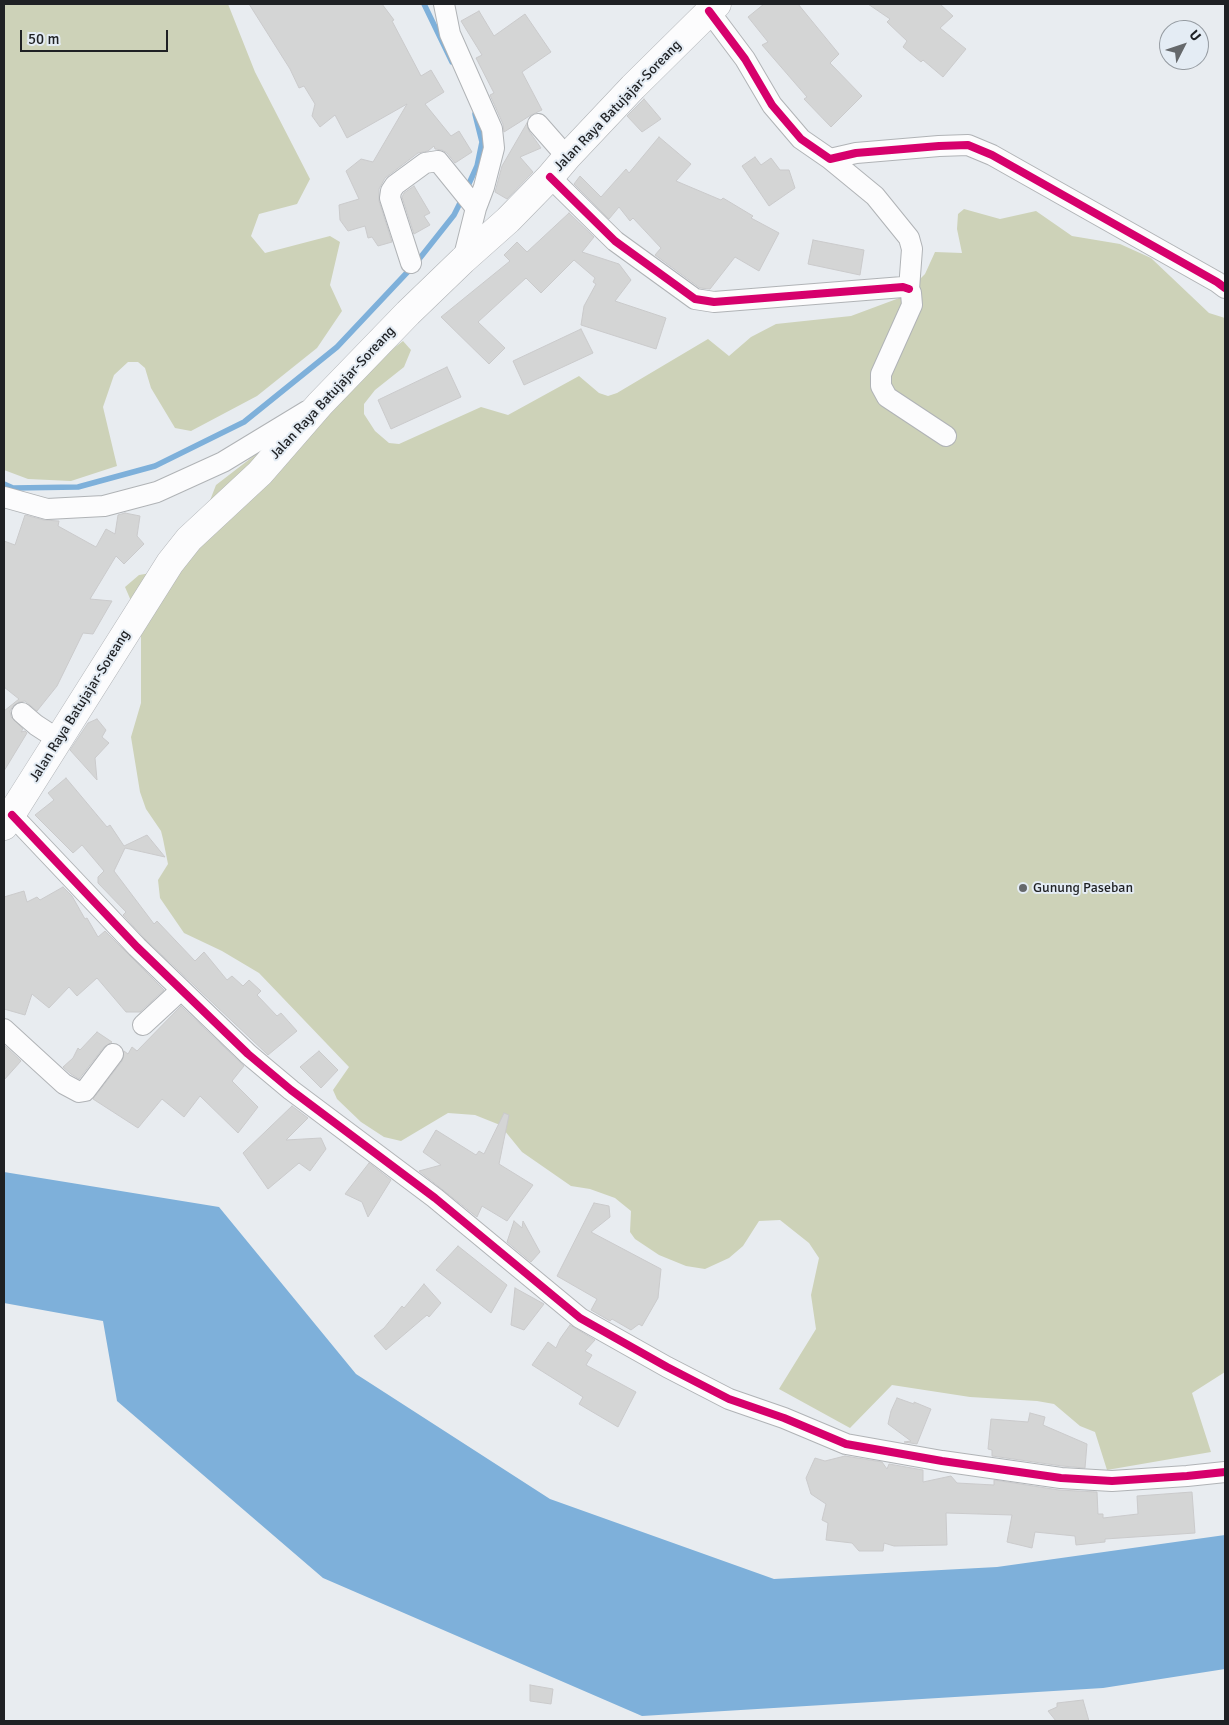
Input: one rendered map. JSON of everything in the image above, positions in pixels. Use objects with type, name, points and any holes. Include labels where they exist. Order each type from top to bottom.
[{"type":"highway","name":"Jalan Raya Batujajar-Soreang","points":[[8,821],[170,563],[189,539],[260,472],[320,404],[408,313],[508,220],[633,87],[713,7]]},
{"type":"street","points":[[444,4],[450,34],[492,129],[494,148],[484,187],[473,205],[463,260]]},
{"type":"street","points":[[713,7],[772,105],[801,139],[830,158],[875,196],[909,238],[912,249],[909,289],[912,305],[881,374],[881,386],[887,397],[946,436]]},
{"type":"street","points":[[538,124],[558,167],[615,241],[696,299],[714,302],[903,287],[909,289]]},
{"type":"street","points":[[830,158],[856,153],[968,145],[992,154],[1225,288]]},
{"type":"street","points":[[411,263],[390,198],[391,191],[395,185],[425,163],[438,161],[473,205]]},
{"type":"street","points":[[5,500],[47,509],[104,506],[157,492],[223,462],[320,404]]},
{"type":"street","points":[[22,713],[36,726],[59,740]]},
{"type":"street","points":[[8,821],[248,1054],[291,1090],[435,1198],[580,1318],[668,1367],[729,1398],[784,1418],[846,1444],[942,1461],[1061,1478],[1112,1481],[1225,1472]]},
{"type":"street","points":[[143,1025],[181,990]]},
{"type":"street","points":[[4,1029],[64,1084],[79,1092],[85,1091],[113,1054]]},
{"type":"green space","points":[[4,4],[228,4],[255,72],[310,179],[297,204],[259,214],[251,236],[265,253],[330,236],[340,242],[330,285],[342,311],[317,348],[257,396],[191,431],[175,428],[151,388],[145,368],[138,362],[128,362],[114,375],[103,407],[117,466],[71,481],[28,479],[4,470]]},
{"type":"green space","points":[[964,209],[1000,219],[1036,211],[1072,236],[1120,244],[1151,258],[1209,313],[1225,318],[1225,1372],[1192,1393],[1211,1452],[1107,1470],[1095,1432],[1080,1426],[1054,1404],[1037,1401],[970,1397],[892,1385],[850,1428],[779,1389],[816,1329],[811,1295],[819,1258],[809,1243],[780,1220],[759,1221],[743,1246],[729,1258],[705,1269],[686,1266],[659,1255],[635,1239],[630,1232],[631,1211],[615,1198],[590,1189],[571,1186],[522,1152],[500,1125],[475,1115],[448,1113],[401,1141],[384,1137],[361,1122],[337,1099],[333,1090],[349,1067],[259,973],[222,951],[184,933],[160,898],[158,880],[168,864],[161,831],[146,809],[140,792],[131,737],[141,703],[141,624],[125,587],[139,575],[157,572],[190,552],[216,485],[403,341],[411,350],[404,367],[375,390],[364,404],[364,414],[375,431],[389,443],[399,444],[481,407],[508,415],[579,376],[599,393],[608,396],[617,393],[708,339],[729,356],[751,337],[776,324],[851,316],[902,297],[925,274],[935,252],[962,253],[957,229],[958,214]]},
{"type":"water","points":[[4,1172],[219,1207],[356,1374],[550,1499],[774,1579],[997,1567],[1225,1535],[1225,1669],[1103,1688],[642,1716],[323,1578],[117,1401],[103,1321],[4,1303]]},
{"type":"building","points":[[249,4],[382,4],[394,20],[392,21],[421,76],[431,70],[444,92],[425,104],[451,136],[459,131],[472,152],[455,163],[447,153],[435,149],[434,146],[428,151],[418,153],[385,178],[379,189],[379,201],[392,242],[378,246],[372,237],[368,238],[365,226],[348,231],[340,220],[339,205],[359,199],[346,171],[361,159],[373,162],[407,104],[347,138],[335,115],[320,127],[312,116],[315,104],[304,86],[299,88],[290,69]]},
{"type":"building","points":[[764,4],[798,4],[839,54],[830,63],[862,96],[831,127],[804,99],[807,97],[762,45],[768,42],[748,17]]},
{"type":"building","points":[[868,4],[940,4],[953,16],[940,28],[966,49],[943,77],[923,60],[921,62],[903,47],[907,41],[887,22],[890,19]]},
{"type":"building","points":[[479,11],[494,36],[525,14],[551,52],[522,72],[542,110],[504,132],[503,124],[490,95],[494,93],[476,58],[482,55],[461,21]]},
{"type":"building","points":[[644,99],[661,119],[642,132],[627,116]]},
{"type":"building","points":[[527,123],[529,131],[541,148],[520,157],[533,172],[507,199],[495,192],[502,166]]},
{"type":"building","points":[[659,137],[691,164],[676,181],[721,200],[723,198],[753,216],[751,218],[779,233],[759,271],[735,257],[710,289],[700,288],[655,255],[661,248],[633,218],[630,221],[619,207],[609,219],[574,184],[580,176],[601,197],[626,169],[629,173]]},
{"type":"building","points":[[755,157],[761,165],[771,158],[780,170],[789,170],[795,188],[769,206],[742,166]]},
{"type":"building","points":[[414,186],[430,213],[424,216],[430,225],[414,234],[402,197],[404,193]]},
{"type":"building","points":[[569,213],[594,237],[582,252],[619,264],[631,280],[615,301],[666,318],[656,349],[581,325],[584,306],[596,284],[593,282],[595,278],[574,260],[541,293],[526,278],[478,322],[505,348],[489,364],[441,317],[510,261],[504,255],[517,242],[527,252]]},
{"type":"building","points":[[813,240],[864,250],[860,275],[808,264]]},
{"type":"building","points":[[581,329],[593,353],[524,385],[513,361]]},
{"type":"building","points":[[447,367],[461,397],[391,429],[378,400]]},
{"type":"building","points":[[125,513],[140,516],[137,536],[144,544],[124,564],[116,556],[90,599],[112,601],[93,634],[83,633],[57,686],[37,711],[25,701],[13,706],[10,711],[11,717],[23,729],[21,732],[25,731],[27,733],[4,771],[4,711],[19,699],[4,687],[4,541],[15,545],[25,515],[44,520],[59,521],[58,526],[96,547],[106,529],[115,534],[118,515]]},
{"type":"building","points":[[97,719],[106,730],[102,737],[109,743],[95,758],[97,780],[70,750],[88,723]]},
{"type":"building","points":[[66,778],[107,827],[110,825],[124,846],[147,835],[165,857],[125,848],[114,871],[154,924],[157,921],[195,961],[204,952],[227,980],[232,976],[243,986],[249,980],[261,991],[257,995],[277,1016],[281,1013],[297,1031],[268,1055],[145,939],[123,915],[126,912],[98,883],[98,877],[104,871],[82,845],[73,853],[35,815],[54,800],[48,793]]},
{"type":"building","points":[[63,887],[72,896],[98,937],[105,931],[164,990],[140,1012],[126,1012],[97,978],[77,996],[69,987],[49,1008],[32,994],[25,1015],[4,1009],[4,897],[24,891],[27,902],[37,897],[40,900]]},
{"type":"building","points":[[181,1006],[244,1066],[232,1081],[258,1107],[238,1133],[200,1096],[184,1117],[162,1099],[138,1128],[93,1099],[122,1061],[124,1051],[128,1054],[132,1047],[137,1051]]},
{"type":"building","points":[[97,1032],[112,1042],[104,1047],[79,1079],[63,1067],[73,1058],[78,1048],[80,1050]]},
{"type":"building","points":[[4,1045],[21,1061],[4,1080]]},
{"type":"building","points":[[319,1051],[338,1070],[321,1088],[300,1067]]},
{"type":"building","points":[[292,1106],[308,1118],[286,1140],[321,1138],[326,1149],[310,1171],[299,1163],[268,1189],[243,1153]]},
{"type":"building","points":[[504,1113],[509,1115],[499,1164],[533,1185],[507,1221],[482,1206],[477,1217],[419,1171],[441,1165],[423,1152],[436,1130],[476,1155],[479,1151],[484,1154]]},
{"type":"building","points":[[369,1163],[391,1180],[368,1217],[362,1202],[345,1194]]},
{"type":"building","points":[[594,1203],[609,1206],[610,1217],[591,1232],[661,1269],[658,1298],[642,1326],[639,1324],[631,1330],[591,1310],[597,1299],[557,1276]]},
{"type":"building","points":[[514,1221],[522,1228],[523,1221],[540,1252],[531,1262],[507,1242]]},
{"type":"building","points":[[458,1246],[507,1285],[491,1313],[436,1270]]},
{"type":"building","points":[[424,1284],[441,1303],[429,1317],[427,1315],[386,1350],[374,1336],[384,1328],[402,1306],[404,1308]]},
{"type":"building","points":[[515,1288],[544,1304],[524,1330],[511,1325]]},
{"type":"building","points":[[570,1325],[595,1340],[585,1351],[592,1355],[586,1365],[636,1392],[618,1427],[579,1404],[583,1397],[532,1365],[548,1342],[556,1348]]},
{"type":"building","points":[[897,1398],[931,1409],[917,1444],[904,1442],[911,1441],[888,1424]]},
{"type":"building","points":[[1030,1413],[1045,1417],[1043,1425],[1087,1444],[1085,1468],[992,1456],[992,1450],[988,1449],[991,1419],[1028,1422]]},
{"type":"building","points":[[845,1456],[882,1462],[887,1469],[889,1464],[923,1470],[923,1482],[951,1476],[957,1483],[994,1485],[994,1480],[1059,1490],[1097,1492],[1098,1514],[1103,1514],[1103,1518],[1138,1514],[1137,1496],[1192,1492],[1195,1533],[1105,1539],[1105,1542],[1076,1545],[1075,1536],[1035,1532],[1032,1548],[1007,1542],[1012,1515],[946,1513],[947,1545],[894,1546],[884,1543],[883,1551],[859,1551],[852,1543],[826,1540],[828,1523],[822,1520],[826,1504],[811,1494],[806,1478],[815,1458],[825,1461]]},
{"type":"building","points":[[530,1685],[553,1689],[551,1704],[530,1701]]},
{"type":"building","points":[[1083,1700],[1089,1721],[1056,1721],[1048,1711],[1057,1707],[1057,1703]]},
{"type":"waterway","points":[[424,4],[452,62]]},
{"type":"waterway","points":[[467,188],[477,166],[482,142],[475,114]]},
{"type":"waterway","points":[[4,484],[13,488],[78,487],[155,466],[244,422],[337,347],[416,263],[454,215],[463,197]]},
{"type":"cycle path","points":[[709,11],[745,59],[772,105],[801,139],[830,159],[856,153],[968,145],[992,155],[1225,288]]},
{"type":"cycle path","points":[[550,177],[615,241],[695,299],[714,302],[903,287],[909,289]]},
{"type":"cycle path","points":[[12,815],[137,947],[248,1054],[291,1090],[435,1198],[580,1318],[667,1367],[729,1399],[784,1418],[846,1444],[942,1461],[1061,1478],[1112,1481],[1225,1472]]},
{"type":"place","name":"Gunung Paseban","points":[[1023,888]]}]
